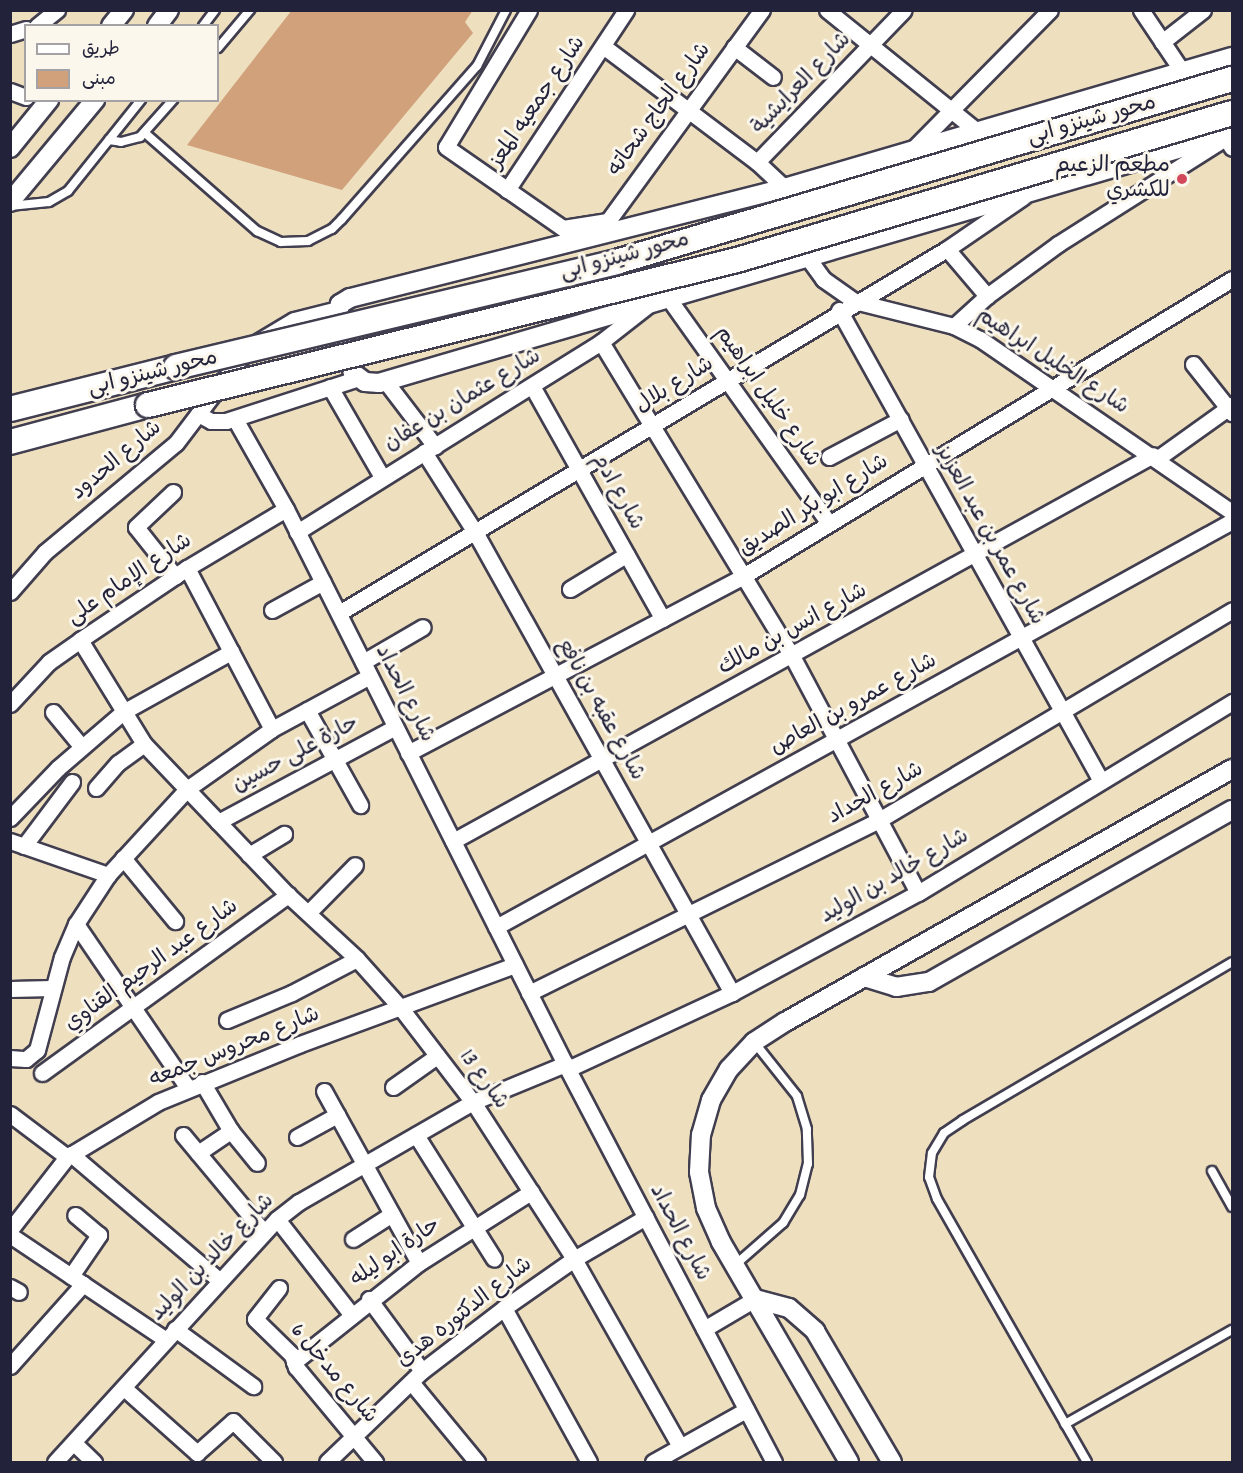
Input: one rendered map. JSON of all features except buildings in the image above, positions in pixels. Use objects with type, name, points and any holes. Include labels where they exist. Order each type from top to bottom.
[{"type":"main road","name":"محور شينزو ابى","points":[[10,409],[616,262],[1233,79]]},
{"type":"main road","name":"محور شينزو ابى","points":[[10,442],[148,405],[737,260],[1229,133]]},
{"type":"street","points":[[40,24],[57,10]]},
{"type":"street","points":[[113,24],[124,10]]},
{"type":"street","points":[[158,24],[169,10]]},
{"type":"street","points":[[529,10],[446,147],[563,228],[588,238]]},
{"type":"street","name":"شارع جمعيه المعز","points":[[507,190],[626,10]]},
{"type":"street","name":"شارع الحاج شحاته","points":[[588,238],[608,221],[687,109],[762,10]]},
{"type":"street","name":"شارع العرايشية","points":[[757,162],[904,10]]},
{"type":"street","points":[[1141,10],[1182,71]]},
{"type":"street","points":[[1162,42],[1203,10]]},
{"type":"street","points":[[833,12],[978,132]]},
{"type":"street","points":[[910,152],[1042,13]]},
{"type":"street","points":[[603,46],[757,162],[785,188]]},
{"type":"street","points":[[734,46],[773,77]]},
{"type":"street","points":[[1229,133],[386,382],[372,383],[359,378],[349,366],[337,321],[338,309],[350,298],[785,188],[1233,57]]},
{"type":"street","points":[[10,148],[43,102]]},
{"type":"street","points":[[10,204],[93,102]]},
{"type":"street","points":[[954,326],[987,296],[1058,244],[1229,133]]},
{"type":"street","name":"شارع بلال","points":[[339,613],[653,427],[854,301],[947,249],[1031,192]]},
{"type":"street","points":[[563,228],[608,221]]},
{"type":"street","points":[[947,249],[987,296]]},
{"type":"street","name":"شارع الخليل ابراهيم","points":[[808,258],[823,279],[854,301],[954,326],[1056,389],[1155,456],[1233,513]]},
{"type":"street","name":"شارع ابو بكر الصديق","points":[[408,753],[745,576],[828,522],[1056,389],[1233,279]]},
{"type":"street","name":"شارع خليل ابراهيم","points":[[669,299],[729,379],[828,522]]},
{"type":"street","name":"شارع عثمان بن عفان","points":[[297,532],[601,342],[649,305]]},
{"type":"street","name":"شارع الحدود","points":[[10,592],[45,552],[168,451],[198,414],[237,359],[262,336],[294,320],[338,309]]},
{"type":"street","name":"شارع عمر بن عبد العزيز","points":[[839,310],[901,419],[972,556],[1101,781]]},
{"type":"street","points":[[601,342],[792,656],[918,893]]},
{"type":"street","points":[[1192,364],[1231,409]]},
{"type":"street","points":[[198,414],[219,422],[359,378]]},
{"type":"street","name":"شارع عقبه بن نافع","points":[[386,382],[430,449],[603,761],[646,844],[732,993]]},
{"type":"street","name":"شارع ادم","points":[[532,386],[663,619]]},
{"type":"street","points":[[330,387],[382,477]]},
{"type":"street","name":"شارع انس بن مالك","points":[[453,841],[603,761],[1155,456],[1231,409]]},
{"type":"street","name":"شارع الحداد","points":[[235,418],[286,509],[566,1067],[774,1462]]},
{"type":"street","points":[[829,457],[901,419]]},
{"type":"street","points":[[173,492],[136,527],[181,572],[231,652],[272,729]]},
{"type":"street","name":"شارع الإمام على","points":[[10,704],[49,663],[80,640],[181,572],[286,509]]},
{"type":"street","name":"شارع عمرو بن العاص","points":[[496,927],[1233,521]]},
{"type":"street","points":[[570,589],[626,555]]},
{"type":"street","points":[[272,610],[323,582]]},
{"type":"street","name":"شارع الحداد","points":[[529,993],[879,820],[1233,610]]},
{"type":"street","points":[[10,1058],[26,1059],[34,1054],[52,988],[76,924],[108,875],[187,789],[272,729],[307,710],[423,627]]},
{"type":"street","name":"شارع 13","points":[[80,640],[144,744],[288,895],[357,959],[400,1007],[473,1102],[574,1259],[680,1446]]},
{"type":"street","points":[[10,818],[82,747],[123,712],[231,652]]},
{"type":"street","name":"شارع خالد بن الوليد","points":[[55,1462],[124,1388],[218,1279],[277,1219],[364,1163],[473,1102],[566,1067],[732,993],[918,893],[1233,702]]},
{"type":"street","points":[[307,710],[360,805]]},
{"type":"street","points":[[53,712],[82,747]]},
{"type":"street","name":"حارة على حسين","points":[[218,822],[395,727]]},
{"type":"street","points":[[96,788],[118,764],[144,744]]},
{"type":"street","points":[[849,1462],[735,1265],[706,1208],[699,1172],[701,1136],[711,1100],[729,1069],[754,1042],[864,977],[1233,769]]},
{"type":"street","points":[[72,782],[17,843],[108,875]]},
{"type":"street","points":[[864,977],[896,987],[929,982],[1233,810]]},
{"type":"street","points":[[249,855],[284,834]]},
{"type":"street","points":[[123,858],[175,921]]},
{"type":"street","points":[[308,913],[355,865]]},
{"type":"street","name":"شارع عبد الرحيم القناوي","points":[[42,1073],[288,895]]},
{"type":"street","points":[[76,924],[133,1007],[257,1163]]},
{"type":"street","points":[[227,1020],[303,988],[357,959]]},
{"type":"street","name":"شارع محروس جمعه","points":[[10,1232],[69,1156],[128,1118],[195,1085],[515,965]]},
{"type":"street","points":[[10,989],[52,988]]},
{"type":"street","points":[[393,1087],[437,1056]]},
{"type":"street","points":[[324,1091],[419,1263]]},
{"type":"street","points":[[10,1114],[69,1156],[218,1279]]},
{"type":"street","points":[[297,1137],[337,1115]]},
{"type":"street","points":[[198,1153],[231,1131]]},
{"type":"street","points":[[183,1135],[263,1231]]},
{"type":"street","points":[[416,1135],[494,1259]]},
{"type":"street","name":"حارة ابو ليله","points":[[294,1362],[369,1299],[419,1263],[531,1192]]},
{"type":"street","points":[[353,1239],[392,1214]]},
{"type":"street","points":[[10,1366],[77,1280],[99,1235],[75,1215]]},
{"type":"street","name":"شارع الدكتوره هدى","points":[[327,1462],[422,1371],[504,1308],[574,1259],[646,1217]]},
{"type":"street","points":[[277,1219],[351,1314]]},
{"type":"street","points":[[10,1232],[77,1280],[171,1334],[253,1386]]},
{"type":"street","name":"شارع مدخل 6","points":[[279,1288],[255,1319],[292,1355],[294,1362],[375,1462]]},
{"type":"street","points":[[369,1299],[422,1371]]},
{"type":"street","points":[[705,1329],[755,1299],[789,1308],[815,1331],[892,1462]]},
{"type":"street","points":[[504,1308],[589,1462]]},
{"type":"street","points":[[411,1382],[477,1462]]},
{"type":"street","points":[[124,1388],[195,1452],[201,1451],[233,1421],[274,1462]]},
{"type":"street","points":[[653,1462],[746,1410]]},
{"type":"street","points":[[74,1443],[94,1462]]},
{"type":"lane","points":[[204,24],[215,10]]},
{"type":"lane","points":[[219,47],[250,10]]},
{"type":"lane","points":[[145,133],[256,231],[282,242],[308,241],[332,229],[342,219],[477,66],[506,10]]},
{"type":"lane","points":[[10,204],[39,205],[59,198],[139,102]]},
{"type":"lane","points":[[109,140],[128,142],[145,133],[171,102]]},
{"type":"lane","points":[[1088,1462],[937,1199],[929,1177],[932,1153],[944,1133],[963,1120],[1233,962]]},
{"type":"lane","points":[[735,1265],[783,1223],[800,1195],[808,1164],[807,1129],[797,1096],[754,1042]]},
{"type":"lane","points":[[1212,1171],[1233,1207]]},
{"type":"lane","points":[[1065,1424],[1233,1330]]},
{"type":"place","name":"مطعم الزعيم للكشري","points":[[1182,179]]}]
